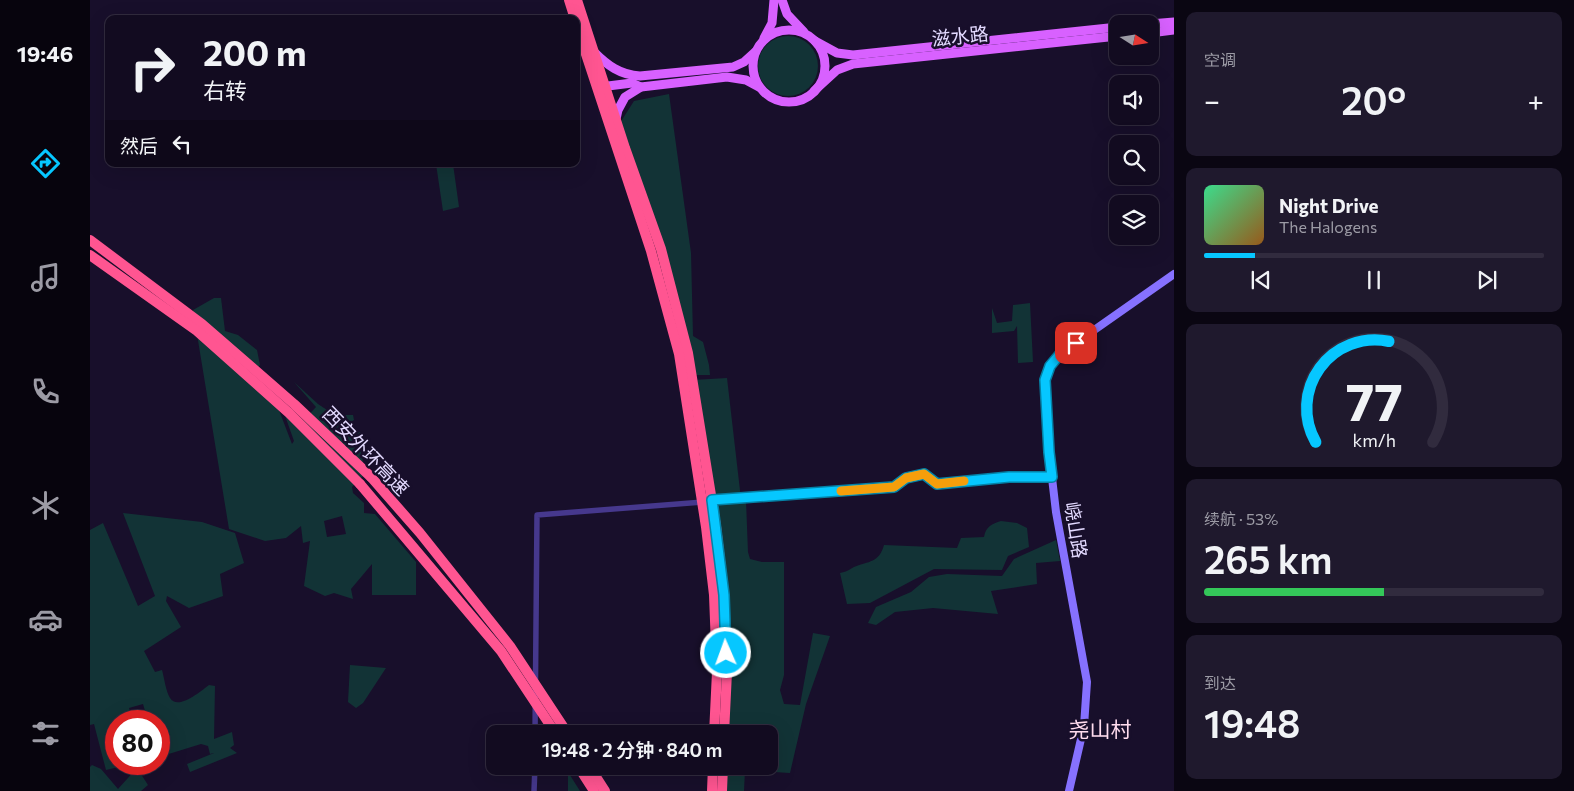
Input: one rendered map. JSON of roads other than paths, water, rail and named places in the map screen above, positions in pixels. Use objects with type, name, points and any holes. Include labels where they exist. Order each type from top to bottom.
[{"type":"highway","points":[[569,0],[574,15]]},
{"type":"highway","points":[[577,0],[594,52],[601,86],[651,250],[679,354],[724,595],[727,672],[724,725]]},
{"type":"highway","points":[[580,34],[616,122],[661,249],[688,353],[707,501],[714,595],[717,672],[714,725]]},
{"type":"highway","name":"西安外环高速","points":[[90,240],[209,330],[294,404],[371,477],[420,533],[510,646],[562,725]]},
{"type":"highway","name":"西安外环高速","points":[[90,255],[197,331],[289,413],[360,484],[501,651],[550,725]]},
{"type":"highway","points":[[584,775],[594,791]]},
{"type":"highway","points":[[595,775],[605,791]]},
{"type":"highway","points":[[712,791],[713,775]]},
{"type":"highway","points":[[722,791],[723,775]]},
{"type":"main road","points":[[594,52],[614,69],[627,75],[640,76],[733,67],[744,62],[755,52],[769,30],[772,23],[774,0]]},
{"type":"main road","points":[[755,52],[752,64],[753,76],[759,87],[768,96],[779,101],[803,100],[820,84],[825,62],[822,50],[815,40],[787,14],[782,0]]},
{"type":"main road","points":[[1159,23],[1174,22]]},
{"type":"main road","name":"滋水路","points":[[815,40],[836,53],[853,55],[1109,28]]},
{"type":"main road","points":[[762,41],[771,33],[783,30],[795,30],[806,33]]},
{"type":"main road","points":[[1159,32],[1174,30]]},
{"type":"main road","name":"滋水路","points":[[814,91],[837,70],[853,64],[1109,37]]},
{"type":"main road","points":[[616,122],[616,114],[622,100],[632,92],[640,76]]},
{"type":"main road","points":[[601,86],[734,77],[746,80],[759,87]]},
{"type":"street","name":"峣山路","points":[[1069,791],[1084,726],[1087,682],[1056,512],[1049,452],[1045,380],[1050,366],[1060,354],[1174,274]]},
{"type":"street","points":[[535,725],[537,515],[894,487],[906,478],[924,474],[937,484],[1009,477],[1052,477]]},
{"type":"street","points":[[534,791],[535,775]]},
{"type":"district","name":"尧山村","points":[[1100,730]]}]
